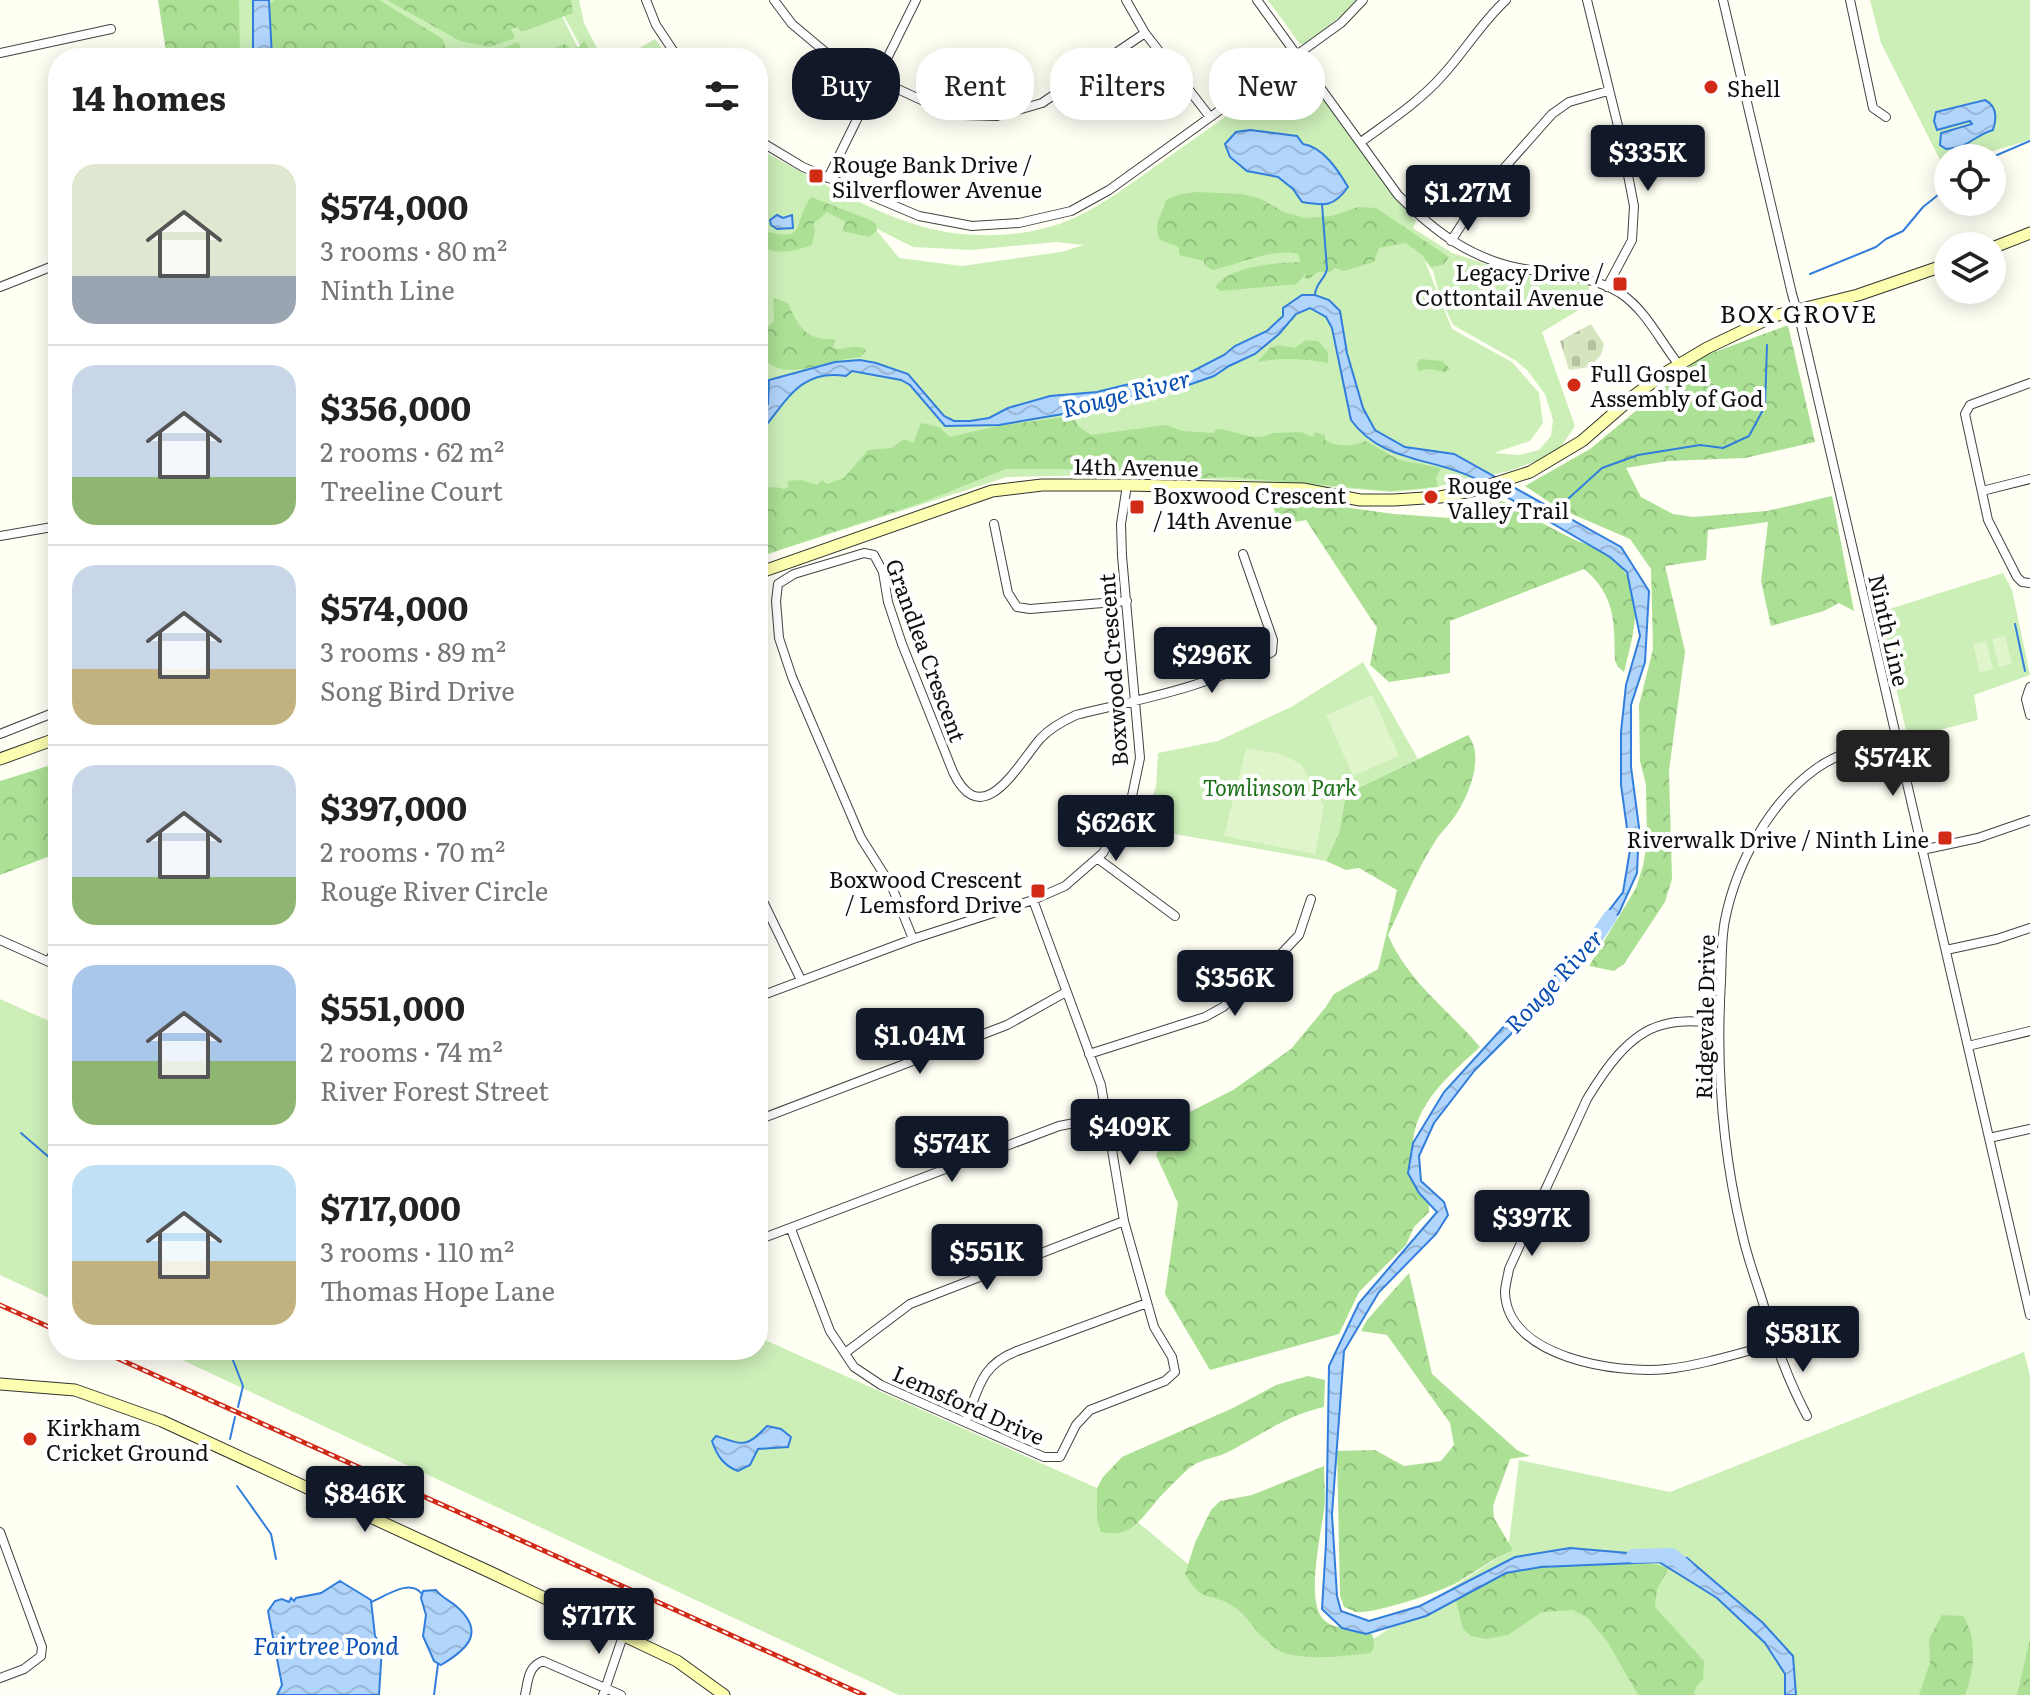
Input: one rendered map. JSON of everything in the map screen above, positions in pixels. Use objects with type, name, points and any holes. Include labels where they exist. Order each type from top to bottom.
[{"type":"main road","points":[[2006,242],[2030,233]]},
{"type":"main road","name":"14th Avenue","points":[[768,569],[992,491],[1042,485],[1303,489],[1360,500],[1418,500],[1471,491],[1530,472],[1582,441],[1665,373],[1707,348],[1774,316],[1858,295],[1934,269]]},
{"type":"main road","points":[[0,759],[48,742]]},
{"type":"main road","points":[[0,1384],[75,1390],[162,1421],[677,1661],[724,1695]]},
{"type":"street","points":[[646,0],[656,25],[671,48]]},
{"type":"street","points":[[774,0],[792,24],[818,48]]},
{"type":"street","points":[[892,48],[916,0]]},
{"type":"street","points":[[1126,0],[1145,33],[1209,116]]},
{"type":"street","points":[[1257,0],[1292,48]]},
{"type":"street","points":[[1307,48],[1341,23],[1363,0]]},
{"type":"street","points":[[1361,142],[1427,92],[1487,17],[1506,0]]},
{"type":"street","points":[[1587,0],[1628,169],[1634,224],[1632,240],[1607,287]]},
{"type":"street","name":"Ninth Line","points":[[1723,0],[2030,1315]]},
{"type":"street","points":[[1850,0],[1873,108],[1886,117]]},
{"type":"street","points":[[0,53],[111,29]]},
{"type":"street","points":[[900,91],[941,109],[964,115],[997,116],[1042,103],[1145,33]]},
{"type":"street","points":[[1451,241],[1482,193],[1552,114],[1569,102],[1608,91]]},
{"type":"street","points":[[1325,93],[1398,195],[1426,224],[1475,255],[1579,277],[1621,294],[1638,309],[1679,365]]},
{"type":"street","points":[[768,145],[828,178],[919,216],[936,221],[988,226],[1019,223],[1071,211],[1125,180],[1209,118]]},
{"type":"street","points":[[828,178],[856,120]]},
{"type":"street","points":[[0,287],[48,268]]},
{"type":"street","points":[[1665,348],[1665,373]]},
{"type":"street","points":[[2030,383],[1976,402],[1966,409],[1965,419],[1988,520],[2017,577],[2022,582],[2030,583]]},
{"type":"street","points":[[1982,491],[2030,479]]},
{"type":"street","name":"Boxwood Crescent","points":[[768,993],[1065,886],[1112,840],[1137,778],[1140,758],[1121,524],[1127,485]]},
{"type":"street","points":[[994,524],[1008,593],[1017,607],[1030,609],[1127,601]]},
{"type":"street","points":[[0,536],[48,528]]},
{"type":"street","name":"Grandlea Crescent","points":[[913,939],[892,887],[861,838],[792,677],[779,638],[778,584],[794,574],[864,553],[874,555],[883,572],[888,602],[918,686],[953,772],[968,796],[987,794],[1007,783],[1040,739],[1065,720],[1136,701]]},
{"type":"street","points":[[1136,701],[1199,683],[1272,652],[1273,640],[1243,554]]},
{"type":"street","points":[[2030,687],[2026,699],[2030,715]]},
{"type":"street","points":[[0,734],[48,715]]},
{"type":"street","name":"Ridgevale Drive","points":[[1807,1416],[1788,1381],[1774,1344],[1733,1189],[1719,1092],[1719,1023],[1725,920],[1734,884],[1763,828],[1787,794],[1823,764],[1897,739]]},
{"type":"street","points":[[1922,850],[1968,841],[2030,820]]},
{"type":"street","points":[[1097,858],[1175,916]]},
{"type":"street","points":[[1089,1054],[1205,1017],[1223,1007],[1261,975],[1299,935],[1311,899]]},
{"type":"street","name":"Lemsford Drive","points":[[791,1229],[830,1331],[854,1367],[881,1385],[1044,1457],[1060,1457],[1076,1425],[1090,1410],[1165,1381],[1175,1372],[1172,1357],[1154,1327],[1124,1221],[1101,1085],[1033,900]]},
{"type":"street","points":[[768,912],[801,980]]},
{"type":"street","points":[[1946,950],[2030,928]]},
{"type":"street","points":[[0,940],[48,961]]},
{"type":"street","points":[[768,1116],[1007,1025],[1066,992]]},
{"type":"street","points":[[1719,1023],[1689,1021],[1663,1024],[1628,1046],[1600,1078],[1587,1099],[1509,1269],[1505,1292],[1513,1320],[1525,1334],[1541,1346],[1603,1366],[1666,1369],[1774,1344]]},
{"type":"street","points":[[1968,1046],[2030,1031]]},
{"type":"street","points":[[768,1237],[1059,1126],[1106,1117]]},
{"type":"street","points":[[1989,1138],[2030,1129]]},
{"type":"street","points":[[845,1353],[910,1304],[1124,1221]]},
{"type":"street","points":[[966,1421],[988,1367],[1017,1351],[1147,1303]]},
{"type":"street","points":[[0,1532],[42,1647],[41,1656],[24,1669],[0,1678]]},
{"type":"street","points":[[604,1691],[623,1636]]},
{"type":"street","points":[[525,1695],[531,1670],[543,1661],[604,1691],[621,1695]]},
{"type":"green space","points":[[158,0],[239,0],[240,48],[165,48]]},
{"type":"green space","points":[[237,0],[554,0],[578,48],[238,48]]},
{"type":"green space","points":[[275,0],[379,0],[443,39],[445,48],[270,48],[270,4]]},
{"type":"green space","points":[[387,0],[571,0],[573,13],[525,31],[520,31],[518,27],[511,29],[515,38],[490,47],[460,41]]},
{"type":"green space","points":[[558,0],[579,0],[584,23],[597,48],[581,48]]},
{"type":"green space","points":[[1268,0],[1361,0],[1307,43],[1300,44]]},
{"type":"green space","points":[[1870,0],[2030,0],[2030,140],[2006,147],[2006,144],[1934,144],[1934,148],[1881,43]]},
{"type":"green space","points":[[655,39],[662,48],[639,48]]},
{"type":"green space","points":[[518,42],[521,48],[503,48]]},
{"type":"green space","points":[[1325,101],[1416,221],[1413,228],[1452,253],[1519,275],[1589,284],[1589,304],[1542,332],[1575,426],[1560,448],[1545,458],[1509,471],[1426,489],[1392,492],[1255,481],[1106,475],[1007,477],[768,554],[768,154],[902,220],[961,234],[1000,235],[1038,230],[1074,218],[1098,205],[1221,120],[1325,120]],"holes":[[[834,207],[913,247],[971,250],[1056,242],[1084,245],[1061,252],[962,266],[899,258],[878,232],[830,211]],[[1425,261],[1433,271],[1440,297],[1453,325],[1515,360],[1545,394],[1553,420],[1551,436],[1539,450],[1519,455],[1494,453],[1530,441],[1543,423],[1539,393],[1512,362],[1452,329]]]},
{"type":"green space","points":[[1197,192],[1259,198],[1284,212],[1304,218],[1332,216],[1358,207],[1376,208],[1449,257],[1443,265],[1431,267],[1422,255],[1406,243],[1379,248],[1374,262],[1344,271],[1335,268],[1330,272],[1318,272],[1309,279],[1305,278],[1307,264],[1305,274],[1297,284],[1221,291],[1215,287],[1231,274],[1254,267],[1300,262],[1300,259],[1298,254],[1278,253],[1213,270],[1204,265],[1204,261],[1179,255],[1179,247],[1160,240],[1158,220],[1166,200]]},
{"type":"green space","points":[[811,197],[870,220],[876,224],[877,231],[869,237],[842,231],[846,222],[827,212],[813,224],[812,245],[792,251],[768,249],[768,232],[793,233]]},
{"type":"green space","points":[[773,298],[788,303],[804,330],[816,337],[836,341],[832,348],[857,347],[866,350],[861,357],[800,369],[778,368],[768,363],[768,327],[774,321]]},
{"type":"green space","points":[[1591,324],[1604,344],[1601,355],[1590,367],[1569,370],[1560,341]]},
{"type":"green space","points":[[1788,325],[1815,442],[1745,458],[1668,461],[1626,468],[1641,497],[1673,514],[1693,517],[1767,511],[1832,496],[1854,611],[1839,603],[1824,611],[1771,626],[1761,581],[1768,522],[1708,530],[1706,560],[1665,566],[1685,651],[1669,771],[1672,879],[1665,902],[1624,964],[1614,971],[1589,966],[1636,888],[1647,843],[1639,705],[1653,649],[1651,569],[1630,539],[1558,508],[1525,486],[1590,449],[1701,357]]},
{"type":"green space","points":[[1306,340],[1318,341],[1328,352],[1328,363],[1292,359],[1257,362],[1270,348],[1277,345],[1295,348]]},
{"type":"green space","points":[[1420,359],[1442,361],[1450,369],[1445,372],[1429,369],[1418,371]]},
{"type":"green space","points":[[1072,416],[1079,427],[1091,435],[1166,425],[1182,431],[1213,433],[1217,429],[1259,437],[1301,432],[1313,437],[1315,432],[1325,435],[1325,440],[1330,443],[1351,445],[1366,441],[1399,460],[1441,468],[1436,478],[1438,487],[1390,491],[1230,477],[1178,479],[1177,475],[1107,469],[1006,469],[921,503],[768,554],[768,488],[784,489],[788,487],[788,481],[801,480],[817,485],[822,480],[827,484],[844,478],[868,450],[891,448],[904,439],[913,443],[921,423],[939,427],[950,437],[997,426]]},
{"type":"green space","points":[[1270,497],[1394,514],[1450,518],[1497,498],[1596,548],[1625,572],[1632,587],[1635,619],[1624,672],[1615,661],[1613,622],[1608,600],[1584,569],[1450,621],[1450,673],[1389,682],[1370,665],[1377,628],[1306,520],[1279,525]]},
{"type":"green space","points":[[2003,573],[2012,590],[2030,675],[1974,695],[1978,720],[1908,738],[1876,606],[1880,612]]},
{"type":"green space","points":[[2005,636],[2012,664],[1999,667],[1992,639]]},
{"type":"green space","points":[[1986,641],[1993,669],[1980,672],[1973,644]]},
{"type":"green space","name":"Tomlinson Park","points":[[1363,662],[1418,759],[1346,794],[1339,833],[1326,861],[1141,828],[1156,787],[1158,753],[1218,741],[1291,707]]},
{"type":"green space","points":[[1372,695],[1399,756],[1353,776],[1326,715]]},
{"type":"green space","points":[[1468,735],[1475,754],[1470,787],[1455,816],[1423,863],[1388,935],[1418,981],[1480,1047],[1442,1084],[1422,1112],[1415,1128],[1415,1163],[1429,1212],[1414,1227],[1406,1245],[1359,1292],[1339,1334],[1210,1370],[1165,1294],[1178,1203],[1156,1155],[1176,1119],[1233,1090],[1291,1049],[1334,994],[1378,969],[1397,890],[1359,868],[1346,870],[1326,861],[1339,833],[1346,794]]},
{"type":"green space","points":[[1246,749],[1278,753],[1301,764],[1324,806],[1315,854],[1224,836]]},
{"type":"green space","points":[[48,766],[48,857],[0,875],[0,781]]},
{"type":"green space","points":[[0,999],[48,1021],[48,1297],[0,1275]]},
{"type":"green space","points":[[1409,1273],[1432,1374],[1517,1450],[1530,1456],[1510,1459],[1493,1506],[1494,1518],[1513,1550],[1438,1591],[1392,1606],[1355,1612],[1344,1607],[1340,1596],[1337,1451],[1375,1450],[1404,1466],[1441,1461],[1454,1445],[1450,1423],[1387,1335],[1361,1331]]},
{"type":"green space","points":[[768,1341],[1097,1488],[1267,1634],[1355,1651],[1508,1551],[1519,1460],[1670,1492],[2024,1352],[2030,1376],[2030,1695],[899,1695],[182,1360],[768,1360]]},
{"type":"green space","points":[[1308,1376],[1325,1380],[1324,1407],[1286,1420],[1224,1454],[1197,1463],[1169,1487],[1135,1525],[1121,1532],[1101,1532],[1097,1520],[1097,1488],[1122,1457],[1233,1408],[1276,1385]]},
{"type":"green space","points":[[1324,1466],[1325,1505],[1315,1584],[1318,1611],[1324,1620],[1334,1626],[1367,1626],[1374,1639],[1371,1653],[1316,1657],[1281,1652],[1239,1610],[1198,1591],[1185,1574],[1195,1543],[1211,1510],[1220,1501],[1252,1495]]},
{"type":"green space","points":[[1645,1562],[1669,1568],[1657,1589],[1655,1607],[1704,1661],[1703,1679],[1694,1695],[1638,1695],[1607,1641],[1588,1618],[1573,1610],[1542,1612],[1508,1635],[1486,1639],[1471,1636],[1463,1629],[1455,1596],[1505,1571],[1568,1563]]},
{"type":"green space","points":[[1942,1615],[1963,1616],[1968,1625],[1973,1655],[1968,1686],[1965,1695],[1919,1695],[1930,1663],[1929,1639]]},
{"type":"green space","points":[[2030,1639],[2030,1695],[2017,1695]]},
{"type":"water","points":[[253,0],[269,0],[271,48],[253,48]]},
{"type":"water","points":[[1985,100],[1995,113],[1993,130],[1964,144],[1940,144],[1941,133],[1972,124],[1970,121],[1937,130],[1934,121],[1936,112]]},
{"type":"water","points":[[1250,130],[1297,136],[1303,144],[1329,160],[1348,187],[1333,202],[1302,202],[1293,189],[1278,177],[1247,171],[1230,157],[1225,144],[1236,132]]},
{"type":"water","points":[[777,215],[783,218],[792,215],[793,228],[777,229],[771,225],[770,220]]},
{"type":"water","points":[[1302,295],[1315,295],[1329,300],[1340,311],[1347,353],[1363,408],[1375,430],[1405,447],[1454,454],[1621,547],[1649,591],[1645,662],[1631,705],[1631,767],[1639,827],[1637,873],[1619,913],[1600,932],[1568,977],[1475,1070],[1434,1123],[1419,1156],[1421,1181],[1444,1202],[1448,1215],[1436,1234],[1379,1292],[1344,1351],[1332,1514],[1337,1596],[1341,1611],[1369,1621],[1420,1606],[1515,1557],[1570,1548],[1687,1558],[1763,1623],[1793,1656],[1796,1695],[1785,1695],[1785,1674],[1765,1643],[1717,1598],[1659,1562],[1541,1567],[1506,1573],[1426,1616],[1366,1634],[1342,1628],[1322,1609],[1329,1366],[1359,1303],[1437,1212],[1419,1193],[1408,1173],[1413,1143],[1444,1092],[1507,1023],[1571,960],[1623,892],[1630,850],[1621,785],[1621,732],[1626,685],[1640,636],[1627,572],[1610,557],[1476,479],[1393,452],[1364,434],[1351,420],[1332,328],[1326,317],[1310,308],[1296,314],[1279,334],[1255,354],[1214,376],[1163,394],[1101,409],[1068,410],[1063,414],[999,425],[945,426],[910,385],[901,380],[852,371],[846,376],[830,375],[804,383],[768,422],[769,380],[835,362],[860,360],[908,374],[944,416],[954,421],[989,418],[1008,408],[1050,396],[1097,392],[1169,379],[1193,371],[1267,331],[1283,316],[1283,308]]},
{"type":"water","points":[[767,1426],[781,1429],[791,1437],[788,1447],[758,1449],[750,1465],[738,1471],[722,1460],[712,1441],[716,1436],[744,1443]]},
{"type":"water","name":"Fairtree Pond","points":[[340,1581],[371,1600],[375,1636],[382,1647],[379,1695],[277,1695],[282,1685],[268,1611],[275,1601],[282,1599],[289,1602],[291,1598],[294,1601],[321,1593]]},
{"type":"water","points":[[436,1590],[465,1615],[472,1632],[466,1646],[441,1665],[434,1661],[423,1636],[426,1615],[421,1598],[423,1591]]},
{"type":"waterway","points":[[2006,151],[2030,141]]},
{"type":"waterway","points":[[1810,274],[1876,247],[1903,231],[1934,198]]},
{"type":"waterway","points":[[1315,294],[1327,269],[1322,204]]},
{"type":"waterway","points":[[1558,508],[1602,468],[1638,455],[1700,445],[1723,448],[1749,436],[1765,406],[1767,345]]},
{"type":"waterway","points":[[2015,624],[2025,671]]},
{"type":"waterway","name":"Rouge River","points":[[1573,963],[1591,945],[1610,917]]},
{"type":"waterway","points":[[21,1133],[48,1156]]},
{"type":"waterway","points":[[233,1360],[243,1386],[238,1407]]},
{"type":"waterway","points":[[230,1439],[235,1417]]},
{"type":"waterway","points":[[237,1486],[271,1534],[276,1559]]},
{"type":"waterway","name":"Rouge River","points":[[1633,1556],[1672,1555],[1687,1568]]},
{"type":"waterway","points":[[371,1602],[405,1588],[422,1594]]},
{"type":"waterway","points":[[434,1695],[438,1664]]},
{"type":"railway","points":[[0,1305],[48,1327]]},
{"type":"railway","points":[[121,1360],[864,1695]]},
{"type":"place","name":"Shell","points":[[1711,87]]},
{"type":"place","name":"Rouge Bank Drive / Silverflower Avenue","points":[[816,176]]},
{"type":"place","name":"Legacy Drive / Cottontail Avenue","points":[[1620,284]]},
{"type":"place","name":"Full Gospel Assembly of God","points":[[1574,385]]},
{"type":"place","name":"Rouge Valley Trail","points":[[1431,497]]},
{"type":"place","name":"Boxwood Crescent / 14th Avenue","points":[[1137,507]]},
{"type":"place","name":"Riverwalk Drive / Ninth Line","points":[[1945,838]]},
{"type":"place","name":"Boxwood Crescent / Lemsford Drive","points":[[1038,891]]},
{"type":"place","name":"Kirkham Cricket Ground","points":[[30,1439]]},
{"type":"district","name":"BOX GROVE","points":[[1799,312]]}]
